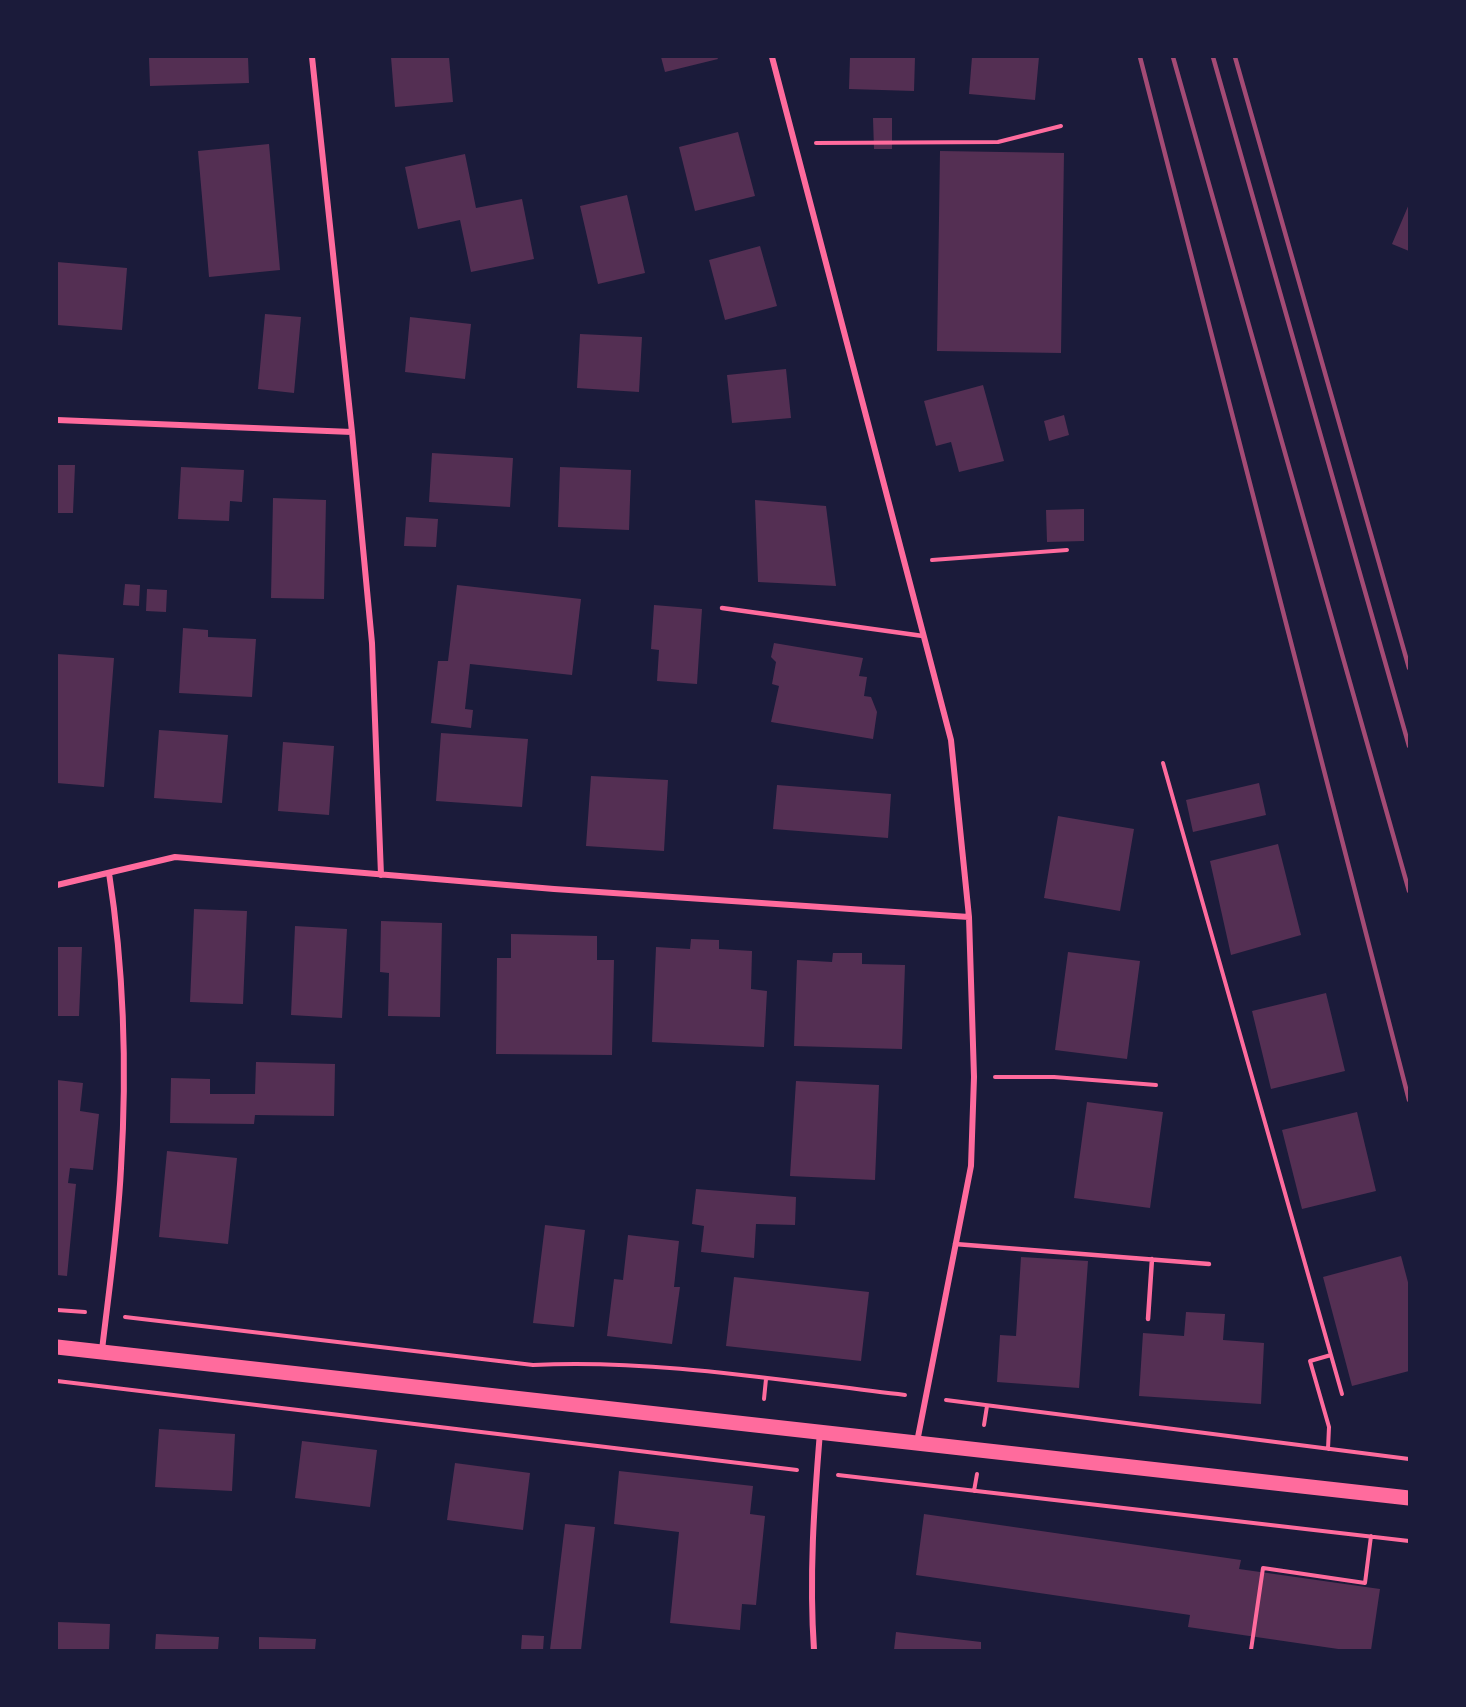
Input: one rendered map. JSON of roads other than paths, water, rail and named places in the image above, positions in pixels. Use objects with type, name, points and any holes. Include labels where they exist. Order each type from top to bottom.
[{"type":"main road","points":[[57,1347],[1409,1498]]},
{"type":"street","points":[[312,57],[372,643],[381,875]]},
{"type":"street","points":[[772,57],[951,740],[969,917],[974,1077],[971,1166],[917,1442]]},
{"type":"street","points":[[57,420],[352,432]]},
{"type":"street","points":[[57,885],[175,857],[554,889],[969,917]]},
{"type":"street","points":[[102,1352],[122,1169],[125,1050],[117,925],[109,873]]},
{"type":"street","points":[[813,1650],[811,1617],[813,1533],[820,1431]]},
{"type":"lane","points":[[722,608],[923,636]]},
{"type":"lane","points":[[956,1244],[1209,1264]]},
{"type":"lane","points":[[1148,1318],[1152,1259]]},
{"type":"railway","points":[[1140,57],[1409,1100]]},
{"type":"railway","points":[[1173,57],[1409,891]]},
{"type":"railway","points":[[1213,57],[1409,746]]},
{"type":"railway","points":[[1235,57],[1409,668]]}]
